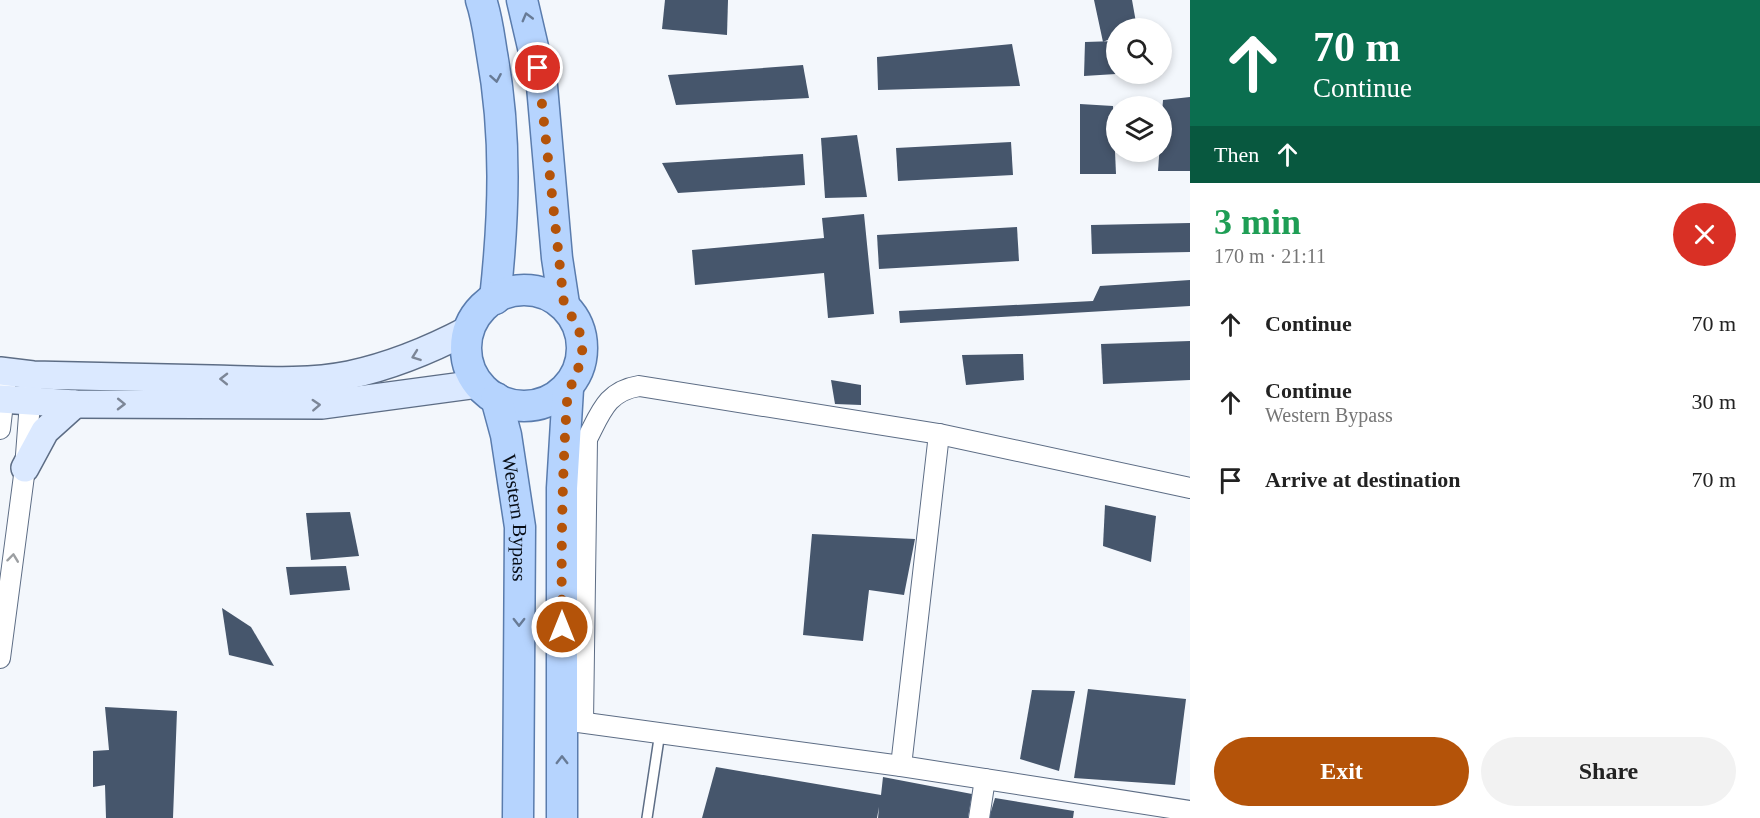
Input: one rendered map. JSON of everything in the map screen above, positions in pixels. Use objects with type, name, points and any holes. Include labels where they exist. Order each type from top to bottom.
[{"type":"main road","points":[[481,0],[498,88],[503,154],[501,241],[495,299]]},
{"type":"main road","points":[[522,0],[542,86],[557,258],[564,304],[579,328],[582,346],[580,365],[568,389],[562,488],[573,721],[562,818]]},
{"type":"main road","points":[[564,304],[542,294],[526,291],[510,292],[495,299],[478,313],[468,330],[466,354],[487,391],[506,403],[524,406],[542,404],[568,389]]},
{"type":"main road","points":[[3,371],[33,375],[276,381],[317,379],[348,375],[395,363],[431,350],[468,330]]},
{"type":"main road","points":[[1,399],[75,404],[322,405],[487,391]]},
{"type":"main road","name":"Western Bypass","points":[[487,391],[506,435],[520,527],[518,818]]},
{"type":"main road","points":[[25,468],[45,431],[75,404]]},
{"type":"street","points":[[0,429],[3,371]]},
{"type":"street","points":[[0,658],[25,468],[33,375]]},
{"type":"street","points":[[1190,488],[939,434],[639,386],[622,388],[605,404],[587,439],[573,721],[901,766],[1190,812]]},
{"type":"street","points":[[901,766],[939,434]]},
{"type":"street","points":[[979,818],[985,779]]},
{"type":"lane","points":[[646,818],[660,732]]},
{"type":"building","points":[[665,0],[728,0],[727,35],[662,29]]},
{"type":"building","points":[[1094,0],[1132,0],[1135,18],[1106,18],[1106,41],[1103,42]]},
{"type":"building","points":[[1106,41],[1106,75],[1084,76],[1085,42]]},
{"type":"building","points":[[1012,44],[1020,86],[878,90],[877,57]]},
{"type":"building","points":[[803,65],[809,98],[676,105],[668,75]]},
{"type":"building","points":[[1190,97],[1190,171],[1158,171],[1159,162],[1172,162],[1172,99]]},
{"type":"building","points":[[1080,104],[1106,106],[1106,162],[1115,162],[1116,174],[1080,174]]},
{"type":"building","points":[[857,135],[867,197],[825,198],[821,138]]},
{"type":"building","points":[[1011,142],[1013,175],[898,181],[896,148]]},
{"type":"building","points":[[803,154],[805,185],[678,193],[662,163]]},
{"type":"building","points":[[864,214],[874,314],[828,318],[824,273],[695,285],[692,250],[824,238],[822,218]]},
{"type":"building","points":[[1190,223],[1190,252],[1092,254],[1091,225]]},
{"type":"building","points":[[1017,227],[1019,261],[879,269],[877,235]]},
{"type":"building","points":[[1190,280],[1190,306],[900,323],[899,311],[1093,301],[1100,286]]},
{"type":"building","points":[[1190,341],[1190,380],[1103,384],[1101,344]]},
{"type":"building","points":[[1023,354],[1024,380],[966,385],[962,355]]},
{"type":"building","points":[[831,380],[861,385],[861,405],[835,404]]},
{"type":"building","points":[[1105,505],[1156,516],[1151,562],[1103,546]]},
{"type":"building","points":[[350,512],[359,556],[311,560],[306,513]]},
{"type":"building","points":[[812,534],[915,539],[904,595],[869,590],[863,641],[803,635]]},
{"type":"building","points":[[346,566],[350,590],[290,595],[286,567]]},
{"type":"building","points":[[222,608],[251,627],[274,666],[229,655]]},
{"type":"building","points":[[1088,689],[1186,699],[1175,785],[1074,778]]},
{"type":"building","points":[[1032,690],[1075,691],[1059,771],[1020,759]]},
{"type":"building","points":[[105,707],[177,711],[173,818],[106,818],[105,785],[93,787],[93,751],[109,750]]},
{"type":"building","points":[[716,767],[881,795],[883,777],[972,794],[968,818],[878,818],[879,807],[877,818],[702,818]]},
{"type":"building","points":[[995,798],[1074,811],[1073,818],[989,818]]},
{"type":"route","points":[[538,68],[548,140],[557,258],[564,304],[579,328],[582,346],[580,365],[568,389],[562,488],[562,627]]}]
